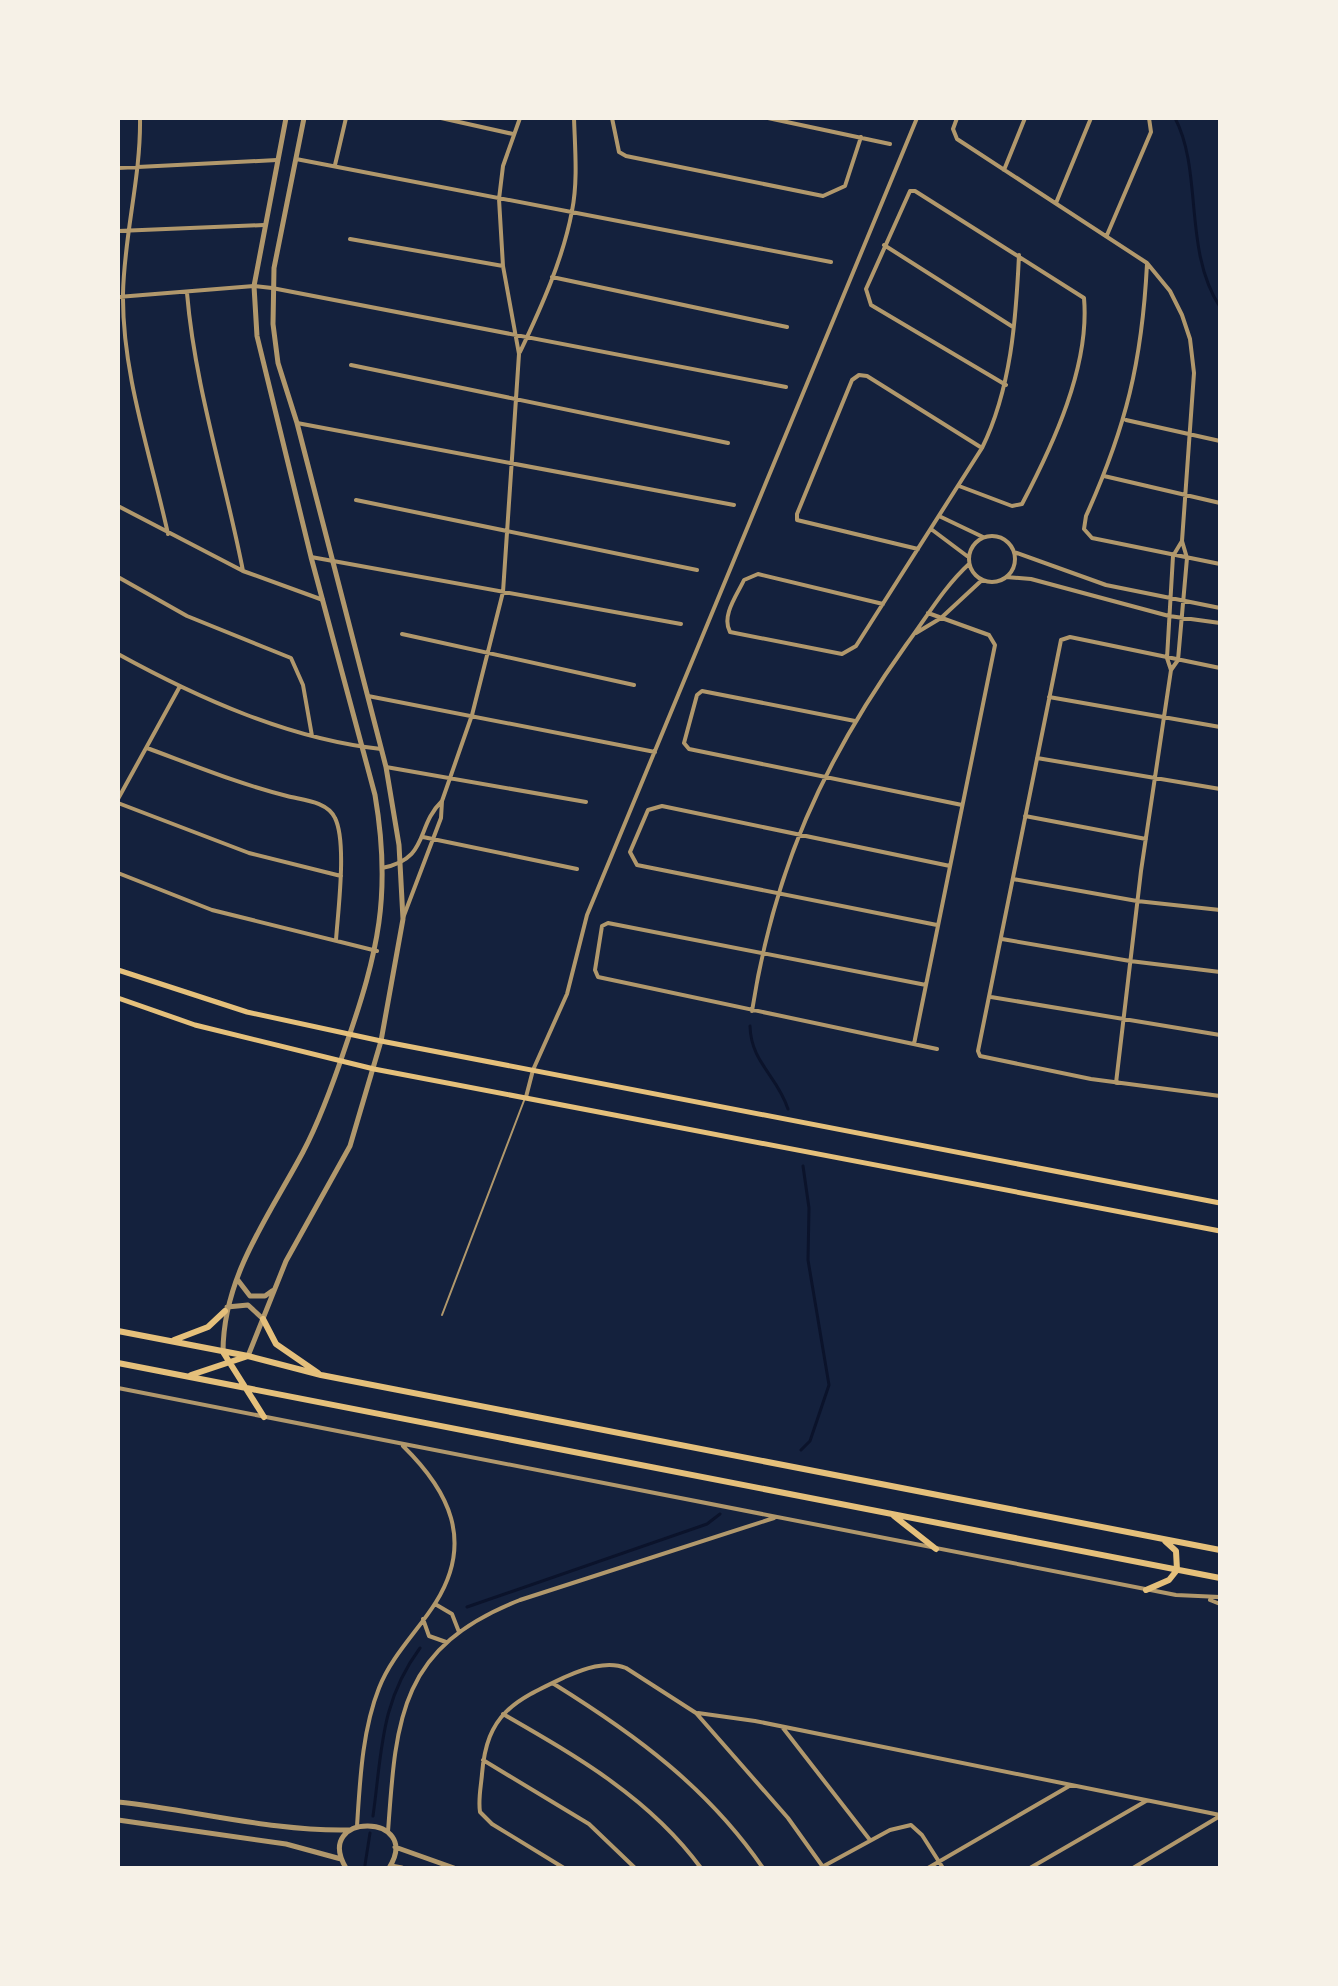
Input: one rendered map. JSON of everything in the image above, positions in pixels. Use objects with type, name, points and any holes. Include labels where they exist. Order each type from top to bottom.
[{"type":"main road","points":[[118,970],[197,998],[381,1041],[1220,1203]]},
{"type":"main road","points":[[118,998],[195,1025],[374,1069],[1220,1231]]},
{"type":"main road","points":[[168,1341],[208,1327],[226,1309]]},
{"type":"main road","points":[[263,1319],[276,1344],[321,1375]]},
{"type":"main road","points":[[118,1331],[248,1356],[321,1375],[1220,1550]]},
{"type":"main road","points":[[223,1352],[264,1417]]},
{"type":"main road","points":[[188,1376],[231,1365],[248,1356]]},
{"type":"main road","points":[[118,1363],[1220,1578]]},
{"type":"main road","points":[[891,1514],[936,1549]]},
{"type":"main road","points":[[1146,1590],[1169,1580],[1177,1570],[1176,1551],[1162,1539]]},
{"type":"street","points":[[140,118],[138,167],[120,296],[134,389],[168,534]]},
{"type":"street","points":[[223,1352],[226,1309],[236,1274],[304,1150],[350,1034],[377,951],[382,868],[381,827],[257,336],[254,286],[286,118]]},
{"type":"street","points":[[304,118],[272,288],[278,363],[297,423],[386,767],[401,863],[403,919]]},
{"type":"street","points":[[335,165],[346,118]]},
{"type":"street","points":[[441,118],[513,134]]},
{"type":"street","points":[[382,868],[401,863],[418,849],[442,801],[472,715],[503,592],[510,530],[519,354],[503,266],[499,199],[503,166],[520,118]]},
{"type":"street","points":[[519,354],[552,277],[572,212],[576,168],[574,118]]},
{"type":"street","points":[[612,118],[619,152],[626,156],[823,196],[832,195],[845,186],[861,137]]},
{"type":"street","points":[[768,118],[890,144]]},
{"type":"street","points":[[526,1097],[533,1070],[564,1004],[587,915],[917,118]]},
{"type":"street","points":[[957,118],[953,129],[957,139],[1147,263],[1170,291],[1190,339],[1194,373],[1192,437],[1182,541],[1187,558],[1178,660],[1171,670],[1146,839],[1116,1083]]},
{"type":"street","points":[[1004,170],[1025,118]]},
{"type":"street","points":[[1056,203],[1091,118]]},
{"type":"street","points":[[1107,235],[1150,121]]},
{"type":"street","points":[[296,159],[831,262]]},
{"type":"street","points":[[118,168],[277,160]]},
{"type":"street","points":[[959,486],[1012,506],[1022,504],[1060,426],[1073,381],[1084,298],[915,191],[910,191],[866,289],[867,298],[871,305],[1006,385]]},
{"type":"street","points":[[118,231],[264,225]]},
{"type":"street","points":[[350,239],[503,266]]},
{"type":"street","points":[[884,245],[1013,327]]},
{"type":"street","points":[[883,604],[758,574],[744,580],[726,619],[730,632],[849,652],[883,604],[982,448],[1006,385],[1019,255]]},
{"type":"street","points":[[1147,263],[1140,348],[1126,420],[1086,516],[1084,529],[1092,538],[1220,564]]},
{"type":"street","points":[[552,277],[787,327]]},
{"type":"street","points":[[120,296],[254,286],[272,288],[786,387]]},
{"type":"street","points":[[187,293],[197,376],[243,571]]},
{"type":"street","points":[[351,365],[517,402],[728,443]]},
{"type":"street","points":[[918,549],[797,520],[852,380],[859,375],[867,376],[982,448]]},
{"type":"street","points":[[1126,420],[1220,441]]},
{"type":"street","points":[[297,423],[734,505]]},
{"type":"street","points":[[1104,476],[1220,503]]},
{"type":"street","points":[[356,500],[697,570]]},
{"type":"street","points":[[118,506],[243,571],[323,601]]},
{"type":"street","points":[[939,516],[983,537],[1002,537],[1014,552],[1106,585],[1220,608]]},
{"type":"street","points":[[931,529],[969,560],[982,580],[994,582],[1006,577],[1031,579],[1169,616],[1220,623]]},
{"type":"street","points":[[752,1011],[761,954],[778,893],[799,833],[824,776],[855,721],[927,612],[969,560],[973,545],[983,537]]},
{"type":"street","points":[[1171,670],[1167,658],[1173,556],[1182,541]]},
{"type":"street","points":[[1006,577],[1014,566],[1014,552]]},
{"type":"street","points":[[311,557],[681,624]]},
{"type":"street","points":[[118,577],[199,622],[291,658],[303,685],[312,736]]},
{"type":"street","points":[[914,634],[941,618],[982,580]]},
{"type":"street","points":[[914,1044],[995,642],[989,635],[927,612]]},
{"type":"street","points":[[402,634],[634,685]]},
{"type":"street","points":[[1220,668],[1067,637],[1059,643],[978,1051],[983,1056],[1116,1083],[1220,1096]]},
{"type":"street","points":[[118,654],[179,688],[312,736],[381,749]]},
{"type":"street","points":[[179,688],[118,801],[249,853],[341,876]]},
{"type":"street","points":[[855,721],[700,692],[685,745],[962,805]]},
{"type":"street","points":[[368,696],[655,752]]},
{"type":"street","points":[[1048,697],[1220,727]]},
{"type":"street","points":[[147,748],[252,787],[326,807],[338,824],[341,876],[336,940]]},
{"type":"street","points":[[1036,758],[1220,789]]},
{"type":"street","points":[[386,767],[586,802]]},
{"type":"street","points":[[248,1356],[274,1289],[350,1146],[381,1041],[403,919],[441,818],[442,801]]},
{"type":"street","points":[[937,925],[637,865],[630,852],[648,810],[653,806],[799,833],[950,866]]},
{"type":"street","points":[[1025,816],[1146,839]]},
{"type":"street","points":[[423,837],[577,869]]},
{"type":"street","points":[[118,873],[212,910],[377,951]]},
{"type":"street","points":[[1013,879],[1137,901],[1220,910]]},
{"type":"street","points":[[926,985],[608,923],[602,926],[595,970],[598,977],[937,1049]]},
{"type":"street","points":[[1002,939],[1130,961],[1220,972]]},
{"type":"street","points":[[991,997],[1122,1022],[1220,1035]]},
{"type":"street","points":[[236,1274],[238,1285],[250,1296],[265,1296],[274,1289]]},
{"type":"street","points":[[226,1309],[248,1305],[263,1319]]},
{"type":"street","points":[[118,1388],[1146,1590],[1204,1598],[1220,1597]]},
{"type":"street","points":[[357,1826],[365,1749],[375,1702],[389,1667],[448,1581],[453,1559],[452,1518],[430,1473],[401,1444]]},
{"type":"street","points":[[402,1868],[390,1867],[395,1847],[388,1832],[399,1724],[413,1684],[424,1666],[446,1642],[490,1612],[520,1600],[777,1517]]},
{"type":"street","points":[[1204,1598],[1220,1604]]},
{"type":"street","points":[[435,1604],[452,1614],[459,1632]]},
{"type":"street","points":[[423,1619],[429,1636],[446,1642]]},
{"type":"street","points":[[564,1868],[485,1818],[479,1803],[487,1739],[502,1714],[520,1699],[591,1668],[621,1665],[696,1713],[788,1818],[822,1867],[870,1840],[911,1825],[943,1868]]},
{"type":"street","points":[[553,1683],[638,1738],[678,1770],[731,1825],[763,1868]]},
{"type":"street","points":[[696,1713],[1072,1784],[1220,1816]]},
{"type":"street","points":[[502,1714],[591,1764],[627,1792],[701,1868]]},
{"type":"street","points":[[783,1728],[870,1840]]},
{"type":"street","points":[[483,1760],[589,1824],[635,1868]]},
{"type":"street","points":[[928,1868],[1072,1784]]},
{"type":"street","points":[[1030,1868],[1147,1800]]},
{"type":"street","points":[[118,1802],[187,1809],[321,1831],[379,1826],[388,1832]]},
{"type":"street","points":[[1133,1868],[1220,1816]]},
{"type":"street","points":[[118,1820],[286,1844],[341,1859]]},
{"type":"street","points":[[345,1868],[340,1848],[350,1830]]},
{"type":"street","points":[[395,1847],[454,1868]]},
{"type":"lane","points":[[442,1315],[526,1097]]},
{"type":"waterway","points":[[1175,118],[1189,162],[1201,261],[1220,307]]},
{"type":"waterway","points":[[750,1026],[755,1050],[788,1109]]},
{"type":"waterway","points":[[801,1450],[810,1441],[829,1385],[808,1260],[809,1208],[803,1166]]},
{"type":"waterway","points":[[467,1607],[707,1524],[720,1514]]},
{"type":"waterway","points":[[373,1816],[381,1749],[390,1708],[397,1688],[420,1648]]},
{"type":"waterway","points":[[365,1865],[370,1833]]}]
